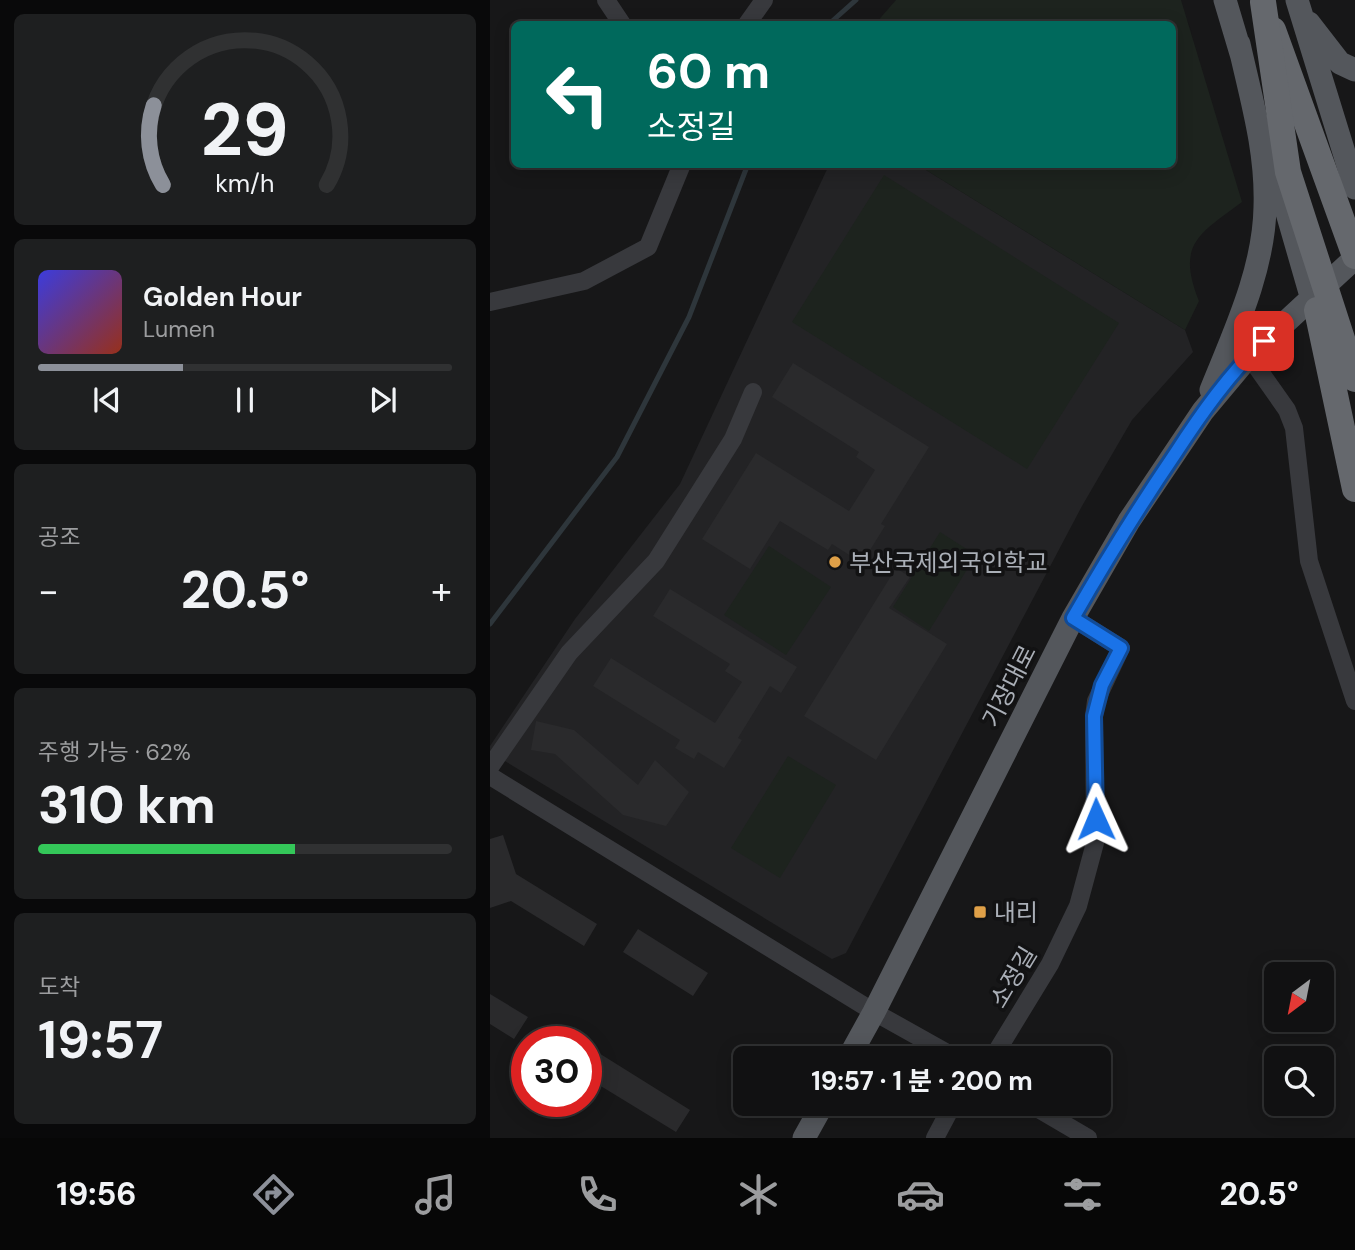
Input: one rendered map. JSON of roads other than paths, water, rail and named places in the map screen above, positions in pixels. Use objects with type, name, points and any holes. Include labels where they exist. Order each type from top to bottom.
[{"type":"highway","points":[[1263,1],[1288,172],[1355,489]]},
{"type":"highway","points":[[1263,1],[1355,257]]},
{"type":"highway","points":[[1288,172],[1355,379]]},
{"type":"main road","points":[[1225,0],[1311,296]]},
{"type":"main road","points":[[1299,6],[1340,63],[1355,70]]},
{"type":"main road","points":[[1299,6],[1355,188]]},
{"type":"main road","points":[[1203,411],[1239,318],[1257,261],[1266,208],[1262,146],[1239,44]]},
{"type":"main road","name":"기장대로","points":[[855,1046],[1073,618],[1129,521],[1203,411],[1249,356],[1355,257]]},
{"type":"main road","points":[[804,1138],[816,1116]]},
{"type":"street","points":[[606,0],[620,21]]},
{"type":"street","points":[[749,21],[764,0]]},
{"type":"street","points":[[490,302],[584,281],[648,247],[680,168]]},
{"type":"street","points":[[1249,356],[1287,410],[1294,428],[1309,561],[1355,701]]},
{"type":"street","points":[[490,767],[569,653],[656,561],[733,439],[752,392]]},
{"type":"street","name":"소정길","points":[[1000,1046],[1063,940],[1078,906],[1095,843],[1094,716],[1102,685],[1121,648],[1073,618]]},
{"type":"street","points":[[490,776],[874,1012],[935,1046]]},
{"type":"street","points":[[935,1138],[947,1116]]},
{"type":"street","points":[[1044,1116],[1061,1131],[1088,1138]]},
{"type":"waterway","points":[[832,21],[856,0]]},
{"type":"waterway","points":[[490,624],[617,457],[689,317],[746,168]]},
{"type":"place","name":"부산국제외국인학교","points":[[835,562]]},
{"type":"place","name":"내리","points":[[980,912]]}]
